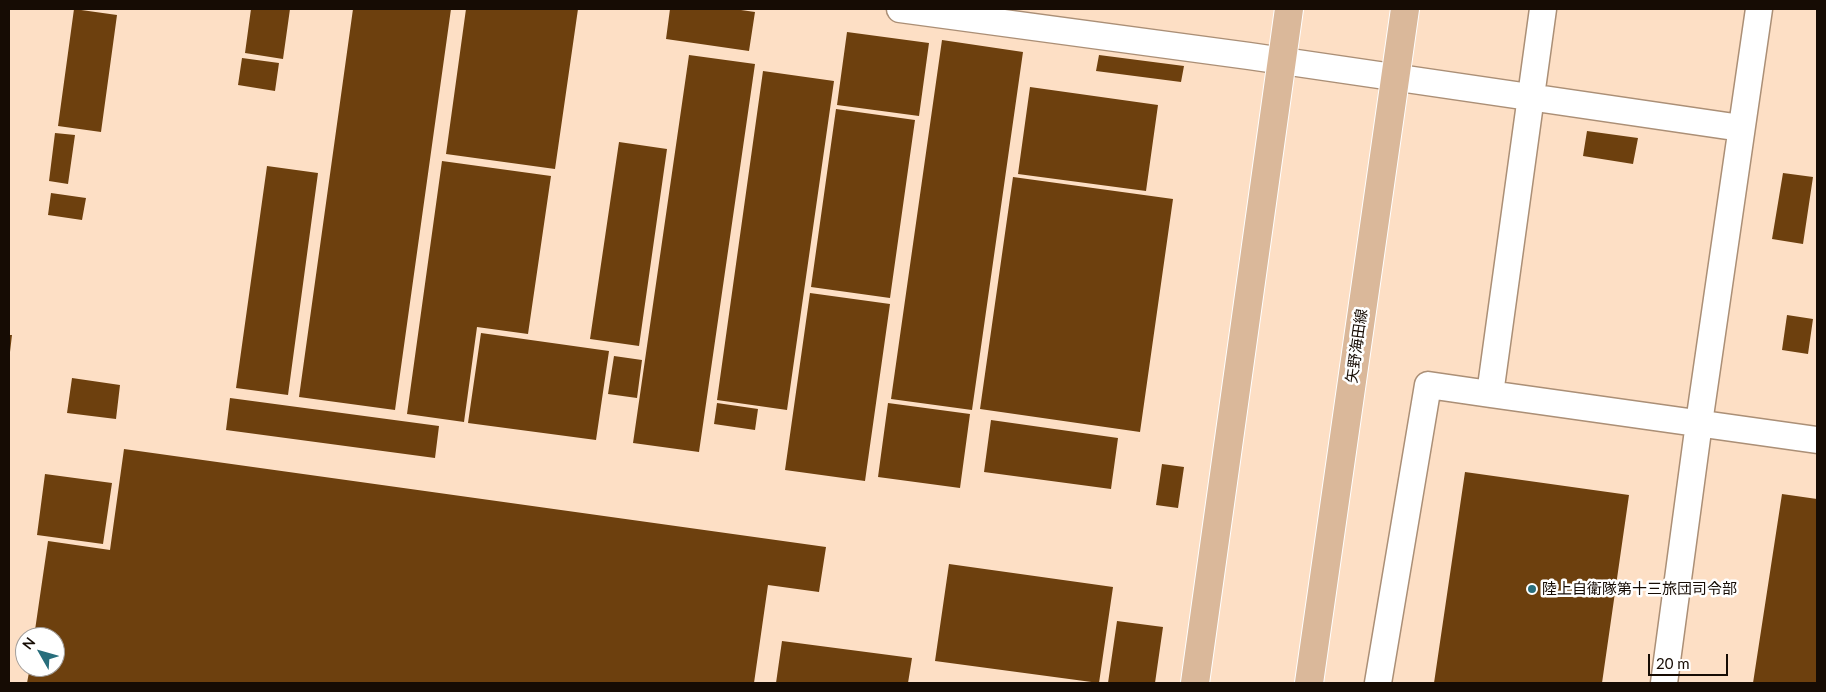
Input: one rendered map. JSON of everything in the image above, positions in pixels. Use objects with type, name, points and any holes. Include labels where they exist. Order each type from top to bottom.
[{"type":"main road","points":[[1195,683],[1289,9]]},
{"type":"main road","name":"矢野海田線","points":[[1310,683],[1405,9]]},
{"type":"street","points":[[900,9],[1282,61],[1742,128]]},
{"type":"street","points":[[1490,394],[1543,9]]},
{"type":"street","points":[[1664,683],[1759,9]]},
{"type":"street","points":[[1378,683],[1428,385],[1817,440]]},
{"type":"building","points":[[74,9],[117,15],[101,132],[58,126]]},
{"type":"building","points":[[251,9],[290,9],[283,59],[245,53]]},
{"type":"building","points":[[353,9],[451,9],[395,410],[299,397]]},
{"type":"building","points":[[466,9],[578,9],[555,169],[446,154]]},
{"type":"building","points":[[670,9],[734,9],[755,12],[749,51],[666,39]]},
{"type":"building","points":[[847,32],[929,43],[919,116],[837,105]]},
{"type":"building","points":[[942,40],[1023,52],[972,410],[891,399]]},
{"type":"building","points":[[689,55],[755,64],[699,452],[633,443]]},
{"type":"building","points":[[1099,55],[1184,66],[1181,82],[1096,71]]},
{"type":"building","points":[[242,58],[279,63],[275,91],[238,85]]},
{"type":"building","points":[[763,71],[834,81],[787,410],[717,400]]},
{"type":"building","points":[[1030,87],[1158,105],[1146,191],[1018,174]]},
{"type":"building","points":[[836,109],[915,120],[890,298],[811,287]]},
{"type":"building","points":[[1587,131],[1638,138],[1633,164],[1583,156]]},
{"type":"building","points":[[55,133],[75,135],[68,184],[49,181]]},
{"type":"building","points":[[619,142],[667,149],[639,346],[590,339]]},
{"type":"building","points":[[442,161],[551,176],[528,334],[477,327],[464,422],[407,414]]},
{"type":"building","points":[[267,166],[318,173],[288,395],[236,388]]},
{"type":"building","points":[[1783,173],[1813,177],[1803,244],[1772,239]]},
{"type":"building","points":[[1013,177],[1173,199],[1140,432],[980,409]]},
{"type":"building","points":[[51,193],[86,198],[82,220],[48,215]]},
{"type":"building","points":[[810,293],[890,304],[865,481],[785,470]]},
{"type":"building","points":[[1787,315],[1813,319],[1808,354],[1782,350]]},
{"type":"building","points":[[481,333],[609,351],[596,440],[468,423]]},
{"type":"building","points":[[9,335],[12,335],[10,352],[9,352]]},
{"type":"building","points":[[614,356],[642,360],[637,398],[608,394]]},
{"type":"building","points":[[72,378],[120,385],[116,419],[67,413]]},
{"type":"building","points":[[230,398],[439,426],[435,458],[226,430]]},
{"type":"building","points":[[717,403],[758,409],[755,430],[714,424]]},
{"type":"building","points":[[888,403],[970,414],[960,488],[878,477]]},
{"type":"building","points":[[991,420],[1118,438],[1111,489],[984,472]]},
{"type":"building","points":[[124,449],[826,547],[819,592],[768,585],[754,683],[27,683],[28,677],[65,677],[65,627],[35,627],[48,541],[110,550]]},
{"type":"building","points":[[1162,464],[1184,467],[1178,508],[1156,505]]},
{"type":"building","name":"陸上自衛隊第十三旅団司令部","points":[[1465,472],[1629,495],[1602,683],[1434,683]]},
{"type":"building","points":[[45,474],[112,483],[103,544],[37,535]]},
{"type":"building","points":[[1782,494],[1817,499],[1817,683],[1753,683]]},
{"type":"building","points":[[949,564],[1113,587],[1099,683],[935,661]]},
{"type":"building","points":[[1117,621],[1163,627],[1155,683],[1108,683]]},
{"type":"building","points":[[782,641],[912,658],[908,683],[776,683]]},
{"type":"place","name":"陸上自衛隊第十三旅団司令部","points":[[1532,589]]}]
